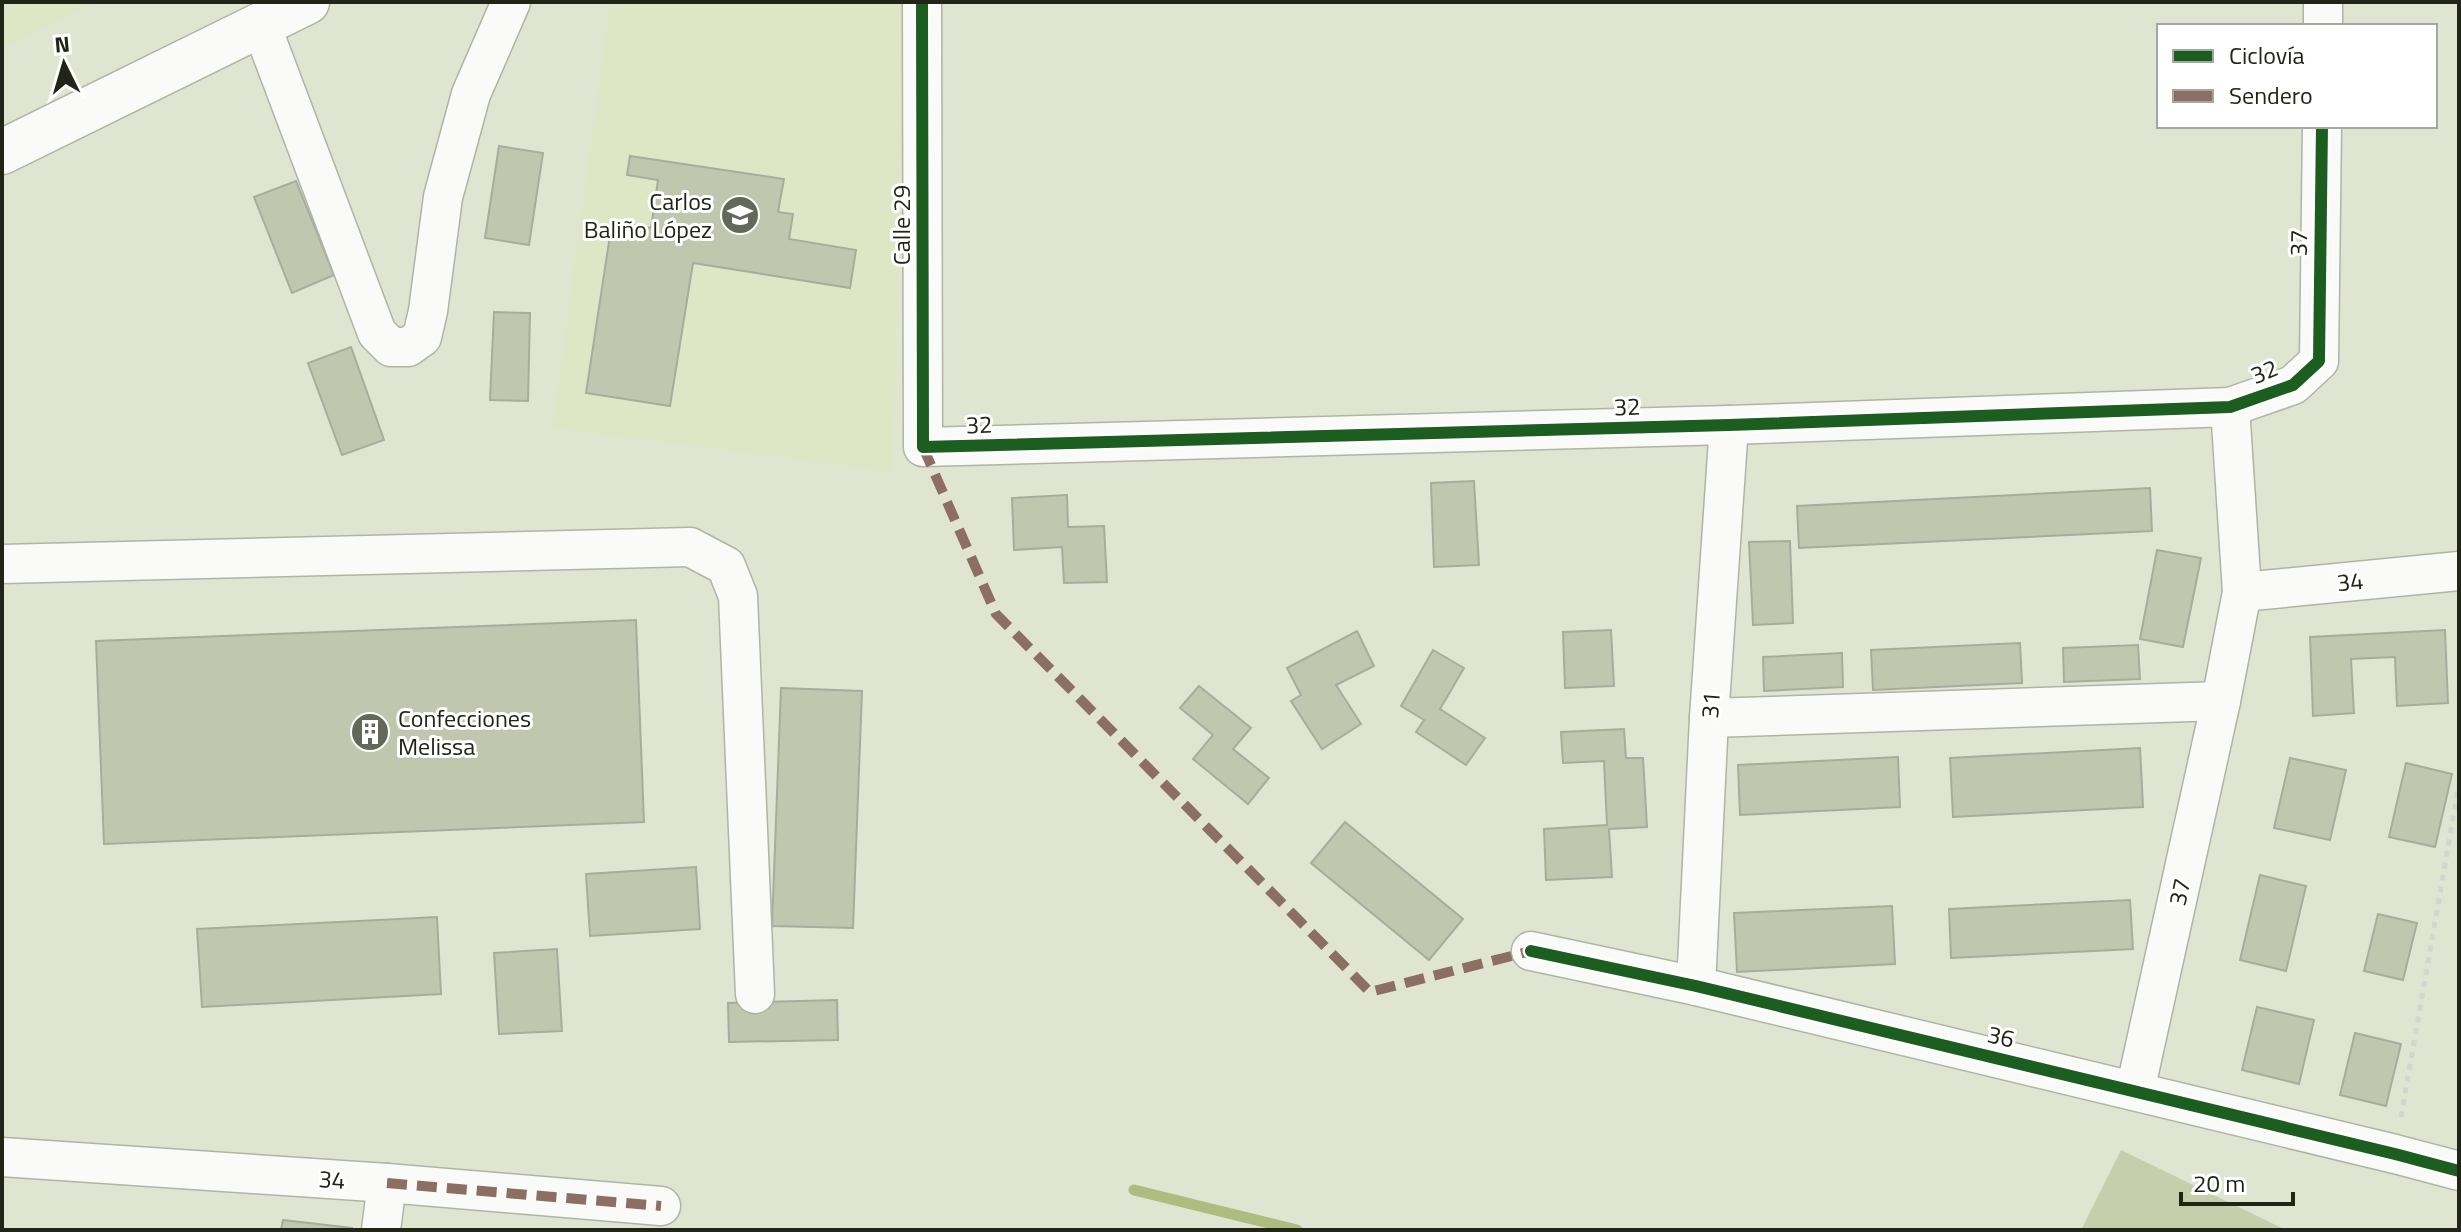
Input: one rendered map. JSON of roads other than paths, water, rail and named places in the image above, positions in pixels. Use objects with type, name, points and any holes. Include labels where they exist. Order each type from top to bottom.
[{"type":"main road","points":[[2,152],[307,2]]},
{"type":"street","points":[[261,25],[377,333],[391,347],[408,347],[422,337],[443,197],[471,94],[511,2]]},
{"type":"street","name":"Calle 29","points":[[922,2],[923,447]]},
{"type":"street","points":[[2323,2],[2323,24]]},
{"type":"street","name":"37","points":[[2319,361],[2322,128]]},
{"type":"street","name":"32","points":[[923,447],[1729,425],[2230,407],[2293,385],[2319,361]]},
{"type":"street","name":"37","points":[[2135,1091],[2242,592],[2230,407]]},
{"type":"street","name":"31","points":[[1696,986],[1709,718],[1729,425]]},
{"type":"street","points":[[2,564],[690,547],[726,566],[738,596],[755,994]]},
{"type":"street","name":"34","points":[[2242,592],[2459,571]]},
{"type":"street","points":[[1709,718],[2221,701]]},
{"type":"street","name":"36","points":[[1531,951],[1696,986],[2459,1171]]},
{"type":"street","name":"34","points":[[2,1157],[387,1183],[661,1206]]},
{"type":"street","points":[[381,1230],[387,1183]]},
{"type":"waterway","points":[[1134,1190],[1297,1230]]},
{"type":"place","name":"Carlos Baliño López","points":[[740,215]]},
{"type":"place","name":"Confecciones Melissa","points":[[370,732]]}]
